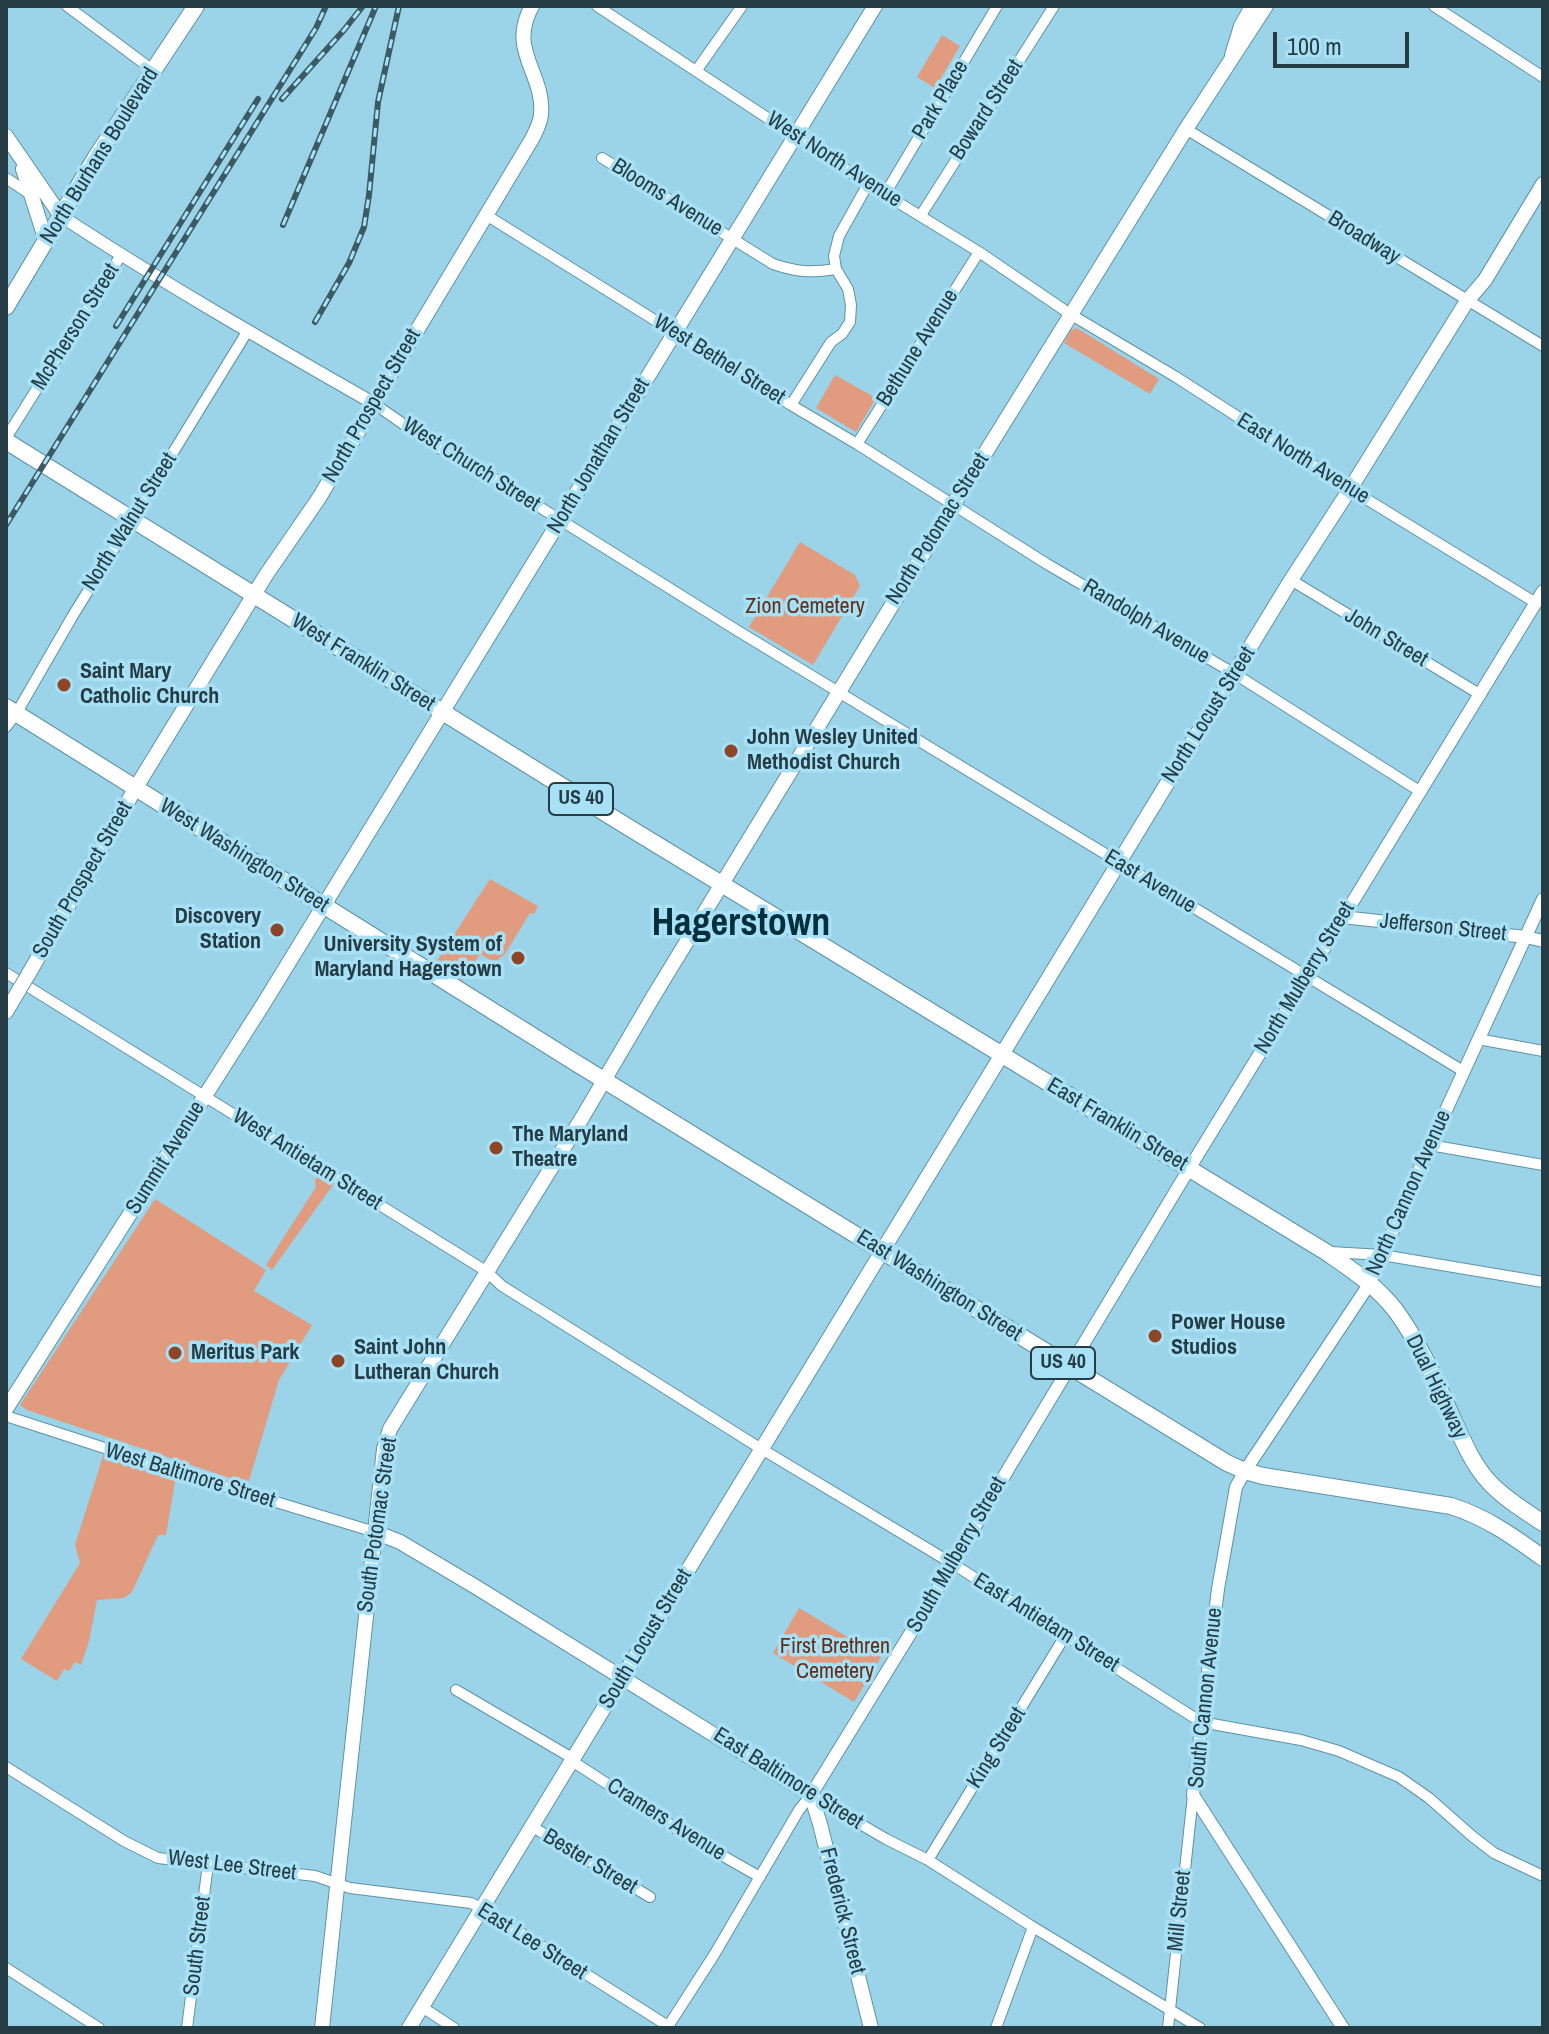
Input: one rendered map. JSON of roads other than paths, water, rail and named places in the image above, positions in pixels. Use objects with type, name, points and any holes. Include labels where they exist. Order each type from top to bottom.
[{"type":"main road","name":"North Burhans Boulevard","points":[[6,307],[96,157],[196,6]]},
{"type":"main road","name":"North Prospect Street","points":[[135,789],[254,595],[319,498],[532,139],[541,117],[539,94],[523,38],[524,21],[532,6]]},
{"type":"main road","name":"North Jonathan Street","points":[[324,905],[875,6]]},
{"type":"main road","name":"North Potomac Street","points":[[605,1080],[721,884],[1070,314],[1266,6]]},
{"type":"main road","points":[[6,136],[61,216]]},
{"type":"main road","points":[[20,157],[46,241]]},
{"type":"main road","name":"North Locust Street","points":[[883,1251],[1291,580],[1467,301],[1485,280],[1543,184]]},
{"type":"main road","name":"West Franklin Street","points":[[6,440],[721,884]]},
{"type":"main road","name":"West Washington Street","points":[[9,716],[135,789],[605,1080]]},
{"type":"main road","name":"South Prospect Street","points":[[6,1012],[135,789]]},
{"type":"main road","name":"East Franklin Street","points":[[721,884],[1326,1252]]},
{"type":"main road","name":"Summit Avenue","points":[[6,1409],[324,905]]},
{"type":"main road","name":"East Washington Street","points":[[605,1080],[1227,1463],[1245,1471],[1311,1484],[1451,1506],[1489,1521],[1543,1558]]},
{"type":"main road","name":"South Potomac Street","points":[[322,2028],[384,1449],[390,1429],[605,1080]]},
{"type":"main road","name":"South Locust Street","points":[[409,2028],[883,1251]]},
{"type":"main road","name":"Dual Highway","points":[[1326,1252],[1370,1283],[1395,1309],[1410,1331],[1478,1469],[1506,1498],[1543,1523]]},
{"type":"main road","name":"East Baltimore Street","points":[[375,1532],[414,1550],[623,1676],[811,1795]]},
{"type":"main road","name":"Frederick Street","points":[[811,1795],[871,2028]]},
{"type":"street","points":[[67,6],[154,71]]},
{"type":"street","name":"West North Avenue","points":[[597,6],[1070,314]]},
{"type":"street","points":[[696,71],[742,6]]},
{"type":"street","name":"Park Place","points":[[885,194],[997,6]]},
{"type":"street","name":"Boward Street","points":[[921,215],[1054,6]]},
{"type":"street","name":"North Potomac Street","points":[[1228,64],[1240,26],[1251,6]]},
{"type":"street","points":[[1434,6],[1543,77]]},
{"type":"street","name":"Broadway","points":[[1186,129],[1543,346]]},
{"type":"street","name":"Blooms Avenue","points":[[602,158],[773,264],[810,273],[836,269]]},
{"type":"street","points":[[6,178],[30,194]]},
{"type":"street","points":[[791,405],[831,342],[842,334],[850,322],[848,289],[836,269],[834,256],[839,236],[868,184]]},
{"type":"street","name":"West Bethel Street","points":[[486,215],[953,505]]},
{"type":"street","name":"West Church Street","points":[[61,216],[247,332],[373,403],[432,444],[485,473],[838,692]]},
{"type":"street","name":"Bethune Avenue","points":[[857,444],[979,252]]},
{"type":"street","name":"McPherson Street","points":[[6,440],[121,255]]},
{"type":"street","name":"East North Avenue","points":[[1070,314],[1539,605]]},
{"type":"street","name":"North Walnut Street","points":[[9,716],[247,332]]},
{"type":"street","name":"Randolph Avenue","points":[[953,505],[1235,674],[1421,792]]},
{"type":"street","name":"John Street","points":[[1291,580],[1481,695]]},
{"type":"street","name":"North Mulberry Street","points":[[1070,1367],[1342,917],[1539,605],[1543,591]]},
{"type":"street","name":"East Avenue","points":[[838,692],[1463,1071]]},
{"type":"street","name":"North Cannon Avenue","points":[[1245,1471],[1370,1283],[1543,899]]},
{"type":"street","name":"Jefferson Street","points":[[1342,917],[1543,941]]},
{"type":"street","name":"West Antietam Street","points":[[6,973],[486,1271]]},
{"type":"street","points":[[1478,1039],[1543,1051]]},
{"type":"street","points":[[1430,1145],[1543,1165]]},
{"type":"street","name":"East Franklin Street","points":[[1326,1252],[1382,1255],[1543,1282]]},
{"type":"street","name":"East Antietam Street","points":[[486,1271],[502,1286],[953,1564],[1201,1722],[1301,1740],[1339,1751],[1399,1777],[1494,1853],[1543,1876]]},
{"type":"street","name":"South Mulberry Street","points":[[668,2027],[953,1564],[1070,1367]]},
{"type":"street","name":"West Baltimore Street","points":[[6,1416],[375,1532]]},
{"type":"street","name":"South Cannon Avenue","points":[[1245,1471],[1236,1487],[1218,1589],[1193,1795],[1343,2028]]},
{"type":"street","name":"King Street","points":[[928,1860],[1065,1636]]},
{"type":"street","name":"Cramers Avenue","points":[[456,1690],[567,1755],[686,1835],[760,1877]]},
{"type":"street","name":"West Lee Street","points":[[6,1767],[158,1858],[315,1876],[337,1884]]},
{"type":"street","name":"East Baltimore Street","points":[[811,1795],[928,1860],[1200,2028]]},
{"type":"street","name":"Mill Street","points":[[1168,2028],[1193,1795]]},
{"type":"street","name":"Bester Street","points":[[531,1826],[650,1897]]},
{"type":"street","name":"South Street","points":[[187,2028],[208,1864]]},
{"type":"street","name":"East Lee Street","points":[[337,1884],[471,1903],[668,2027]]},
{"type":"street","points":[[996,2028],[1033,1927]]},
{"type":"street","points":[[6,1968],[99,2028]]},
{"type":"street","points":[[422,2007],[454,2028]]},
{"type":"railway","points":[[6,525],[316,28],[326,6]]},
{"type":"railway","points":[[282,99],[363,6]]},
{"type":"railway","points":[[283,225],[376,6]]},
{"type":"railway","points":[[315,322],[349,263],[364,227],[378,102],[399,6]]},
{"type":"railway","points":[[116,326],[258,99]]},
{"type":"place","name":"Saint Mary Catholic Church","points":[[64,685]]},
{"type":"place","name":"John Wesley United Methodist Church","points":[[731,751]]},
{"type":"place","name":"Discovery Station","points":[[277,930]]},
{"type":"place","name":"University System of Maryland Hagerstown","points":[[518,958]]},
{"type":"place","name":"The Maryland Theatre","points":[[496,1148]]},
{"type":"place","name":"Power House Studios","points":[[1155,1336]]},
{"type":"place","name":"Meritus Park","points":[[175,1353]]},
{"type":"place","name":"Saint John Lutheran Church","points":[[338,1361]]},
{"type":"district","name":"Hagerstown","points":[[741,925]]},
{"type":"park label","name":"Zion Cemetery","points":[[805,607]]},
{"type":"park label","name":"First Brethren Cemetery","points":[[835,1660]]}]
